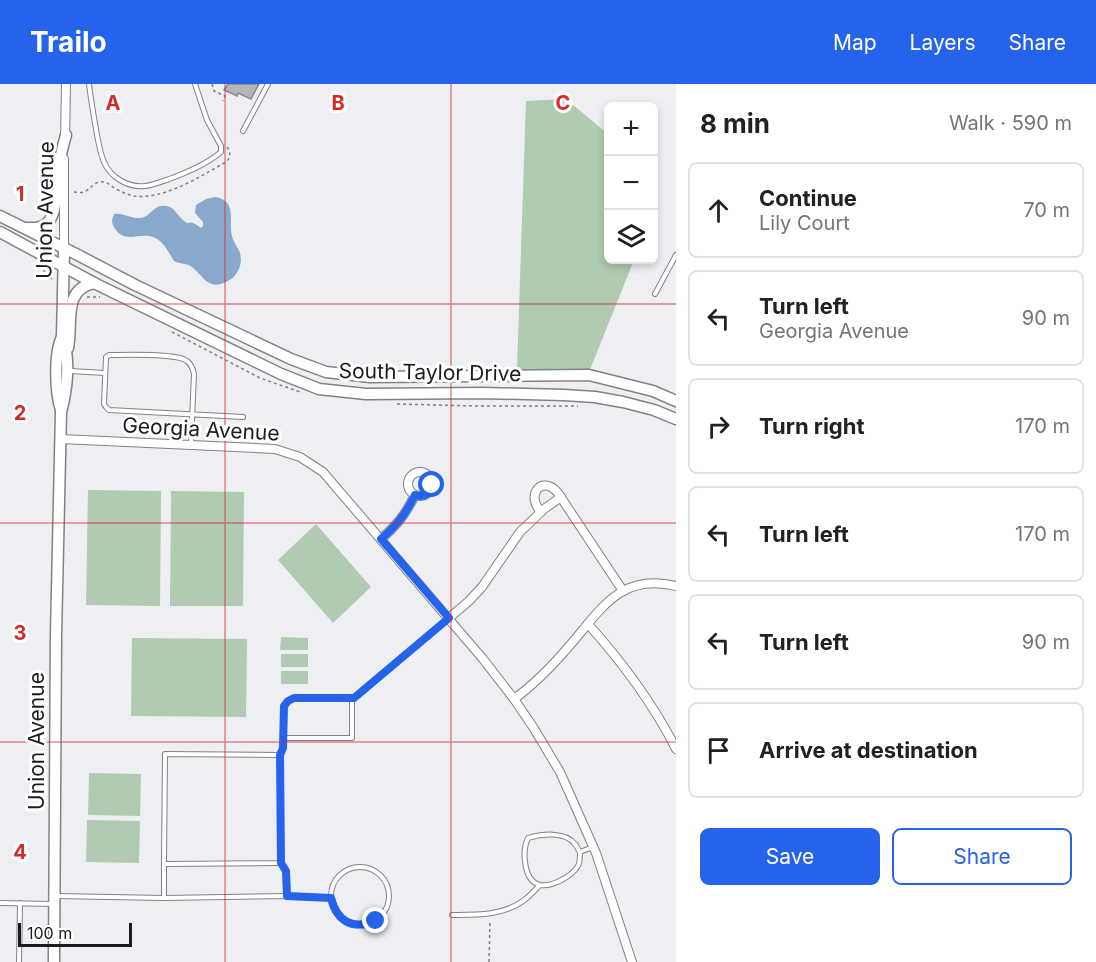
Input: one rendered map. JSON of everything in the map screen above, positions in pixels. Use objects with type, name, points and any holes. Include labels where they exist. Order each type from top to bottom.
[{"type":"main road","points":[[23,227],[39,227],[50,219],[54,208],[57,174],[66,135]]},
{"type":"main road","name":"South Taylor Drive","points":[[0,216],[156,295],[291,359],[326,372],[370,377],[589,375],[653,391],[676,401]]},
{"type":"main road","name":"South Taylor Drive","points":[[0,232],[94,283],[281,374],[319,388],[366,394],[564,394],[622,402],[654,410],[676,419]]},
{"type":"main road","name":"Union Avenue","points":[[54,962],[56,630],[62,412],[66,388],[66,355],[62,337],[64,248]]},
{"type":"main road","points":[[66,355],[70,339],[73,297],[81,288],[94,283]]},
{"type":"main road","name":"Union Avenue","points":[[62,337],[57,357],[57,395],[62,412]]},
{"type":"street","name":"Union Avenue","points":[[64,248],[63,167],[66,135],[66,84]]},
{"type":"street","name":"Georgia Avenue","points":[[61,439],[275,449],[300,457],[328,477],[483,659],[533,728],[560,772],[593,846],[632,962]]},
{"type":"street","points":[[541,512],[536,507],[534,493],[544,485],[550,485],[561,497],[623,591]]},
{"type":"street","points":[[381,539],[405,515],[415,495]]},
{"type":"street","points":[[449,618],[482,587],[512,542],[531,520],[561,497]]},
{"type":"street","points":[[514,699],[549,668],[605,604],[623,591],[642,584],[664,583],[676,586]]},
{"type":"street","points":[[588,624],[637,685],[676,749]]},
{"type":"lane","points":[[89,84],[97,136],[105,164],[119,180],[142,186],[178,176],[221,152],[221,146],[207,120],[195,84]]},
{"type":"lane","points":[[243,130],[268,84]]},
{"type":"lane","points":[[655,294],[676,255]]},
{"type":"lane","points":[[191,445],[192,414],[194,374],[188,361],[179,357],[109,354],[106,357],[104,404],[109,410],[192,414],[243,417]]},
{"type":"lane","points":[[66,371],[105,373]]},
{"type":"lane","points":[[287,896],[286,871],[281,863],[280,755],[284,706],[294,698],[352,699],[362,693],[449,618]]},
{"type":"lane","points":[[283,738],[352,738],[352,699]]},
{"type":"lane","points":[[164,898],[165,754],[280,755]]},
{"type":"lane","points":[[452,915],[490,914],[522,902],[540,885],[568,877],[579,865],[580,852],[574,842],[558,835],[541,834],[528,838],[524,857],[532,881],[540,885]]},
{"type":"lane","points":[[580,852],[593,846]]},
{"type":"lane","points":[[164,864],[281,863]]},
{"type":"lane","points":[[359,866],[368,867],[377,872],[388,886],[388,905],[383,914],[376,921],[366,924],[356,925],[347,922],[333,908],[331,898],[335,880],[341,873],[359,866]]},
{"type":"lane","points":[[0,903],[287,896],[331,898]]},
{"type":"lane","points":[[19,962],[20,903]]},
{"type":"path","points":[[212,84],[213,91],[225,96],[223,100]]},
{"type":"path","points":[[74,192],[84,191],[96,183],[106,182],[134,196],[149,196],[165,192],[193,181],[227,161],[230,154],[224,141]]},
{"type":"path","points":[[489,962],[490,914]]},
{"type":"green space","points":[[566,99],[604,131],[604,264],[632,264],[589,372],[517,369],[526,101]]},
{"type":"green space","points":[[88,490],[161,491],[160,606],[86,605]]},
{"type":"green space","points":[[171,491],[244,492],[243,606],[170,606]]},
{"type":"green space","points":[[316,524],[371,587],[333,623],[278,560]]},
{"type":"green space","points":[[281,637],[308,638],[308,650],[280,650]]},
{"type":"green space","points":[[132,638],[247,639],[246,717],[131,716]]},
{"type":"green space","points":[[281,654],[308,654],[308,667],[281,667]]},
{"type":"green space","points":[[281,671],[308,671],[308,684],[281,684]]},
{"type":"green space","points":[[89,773],[141,774],[140,816],[88,815]]},
{"type":"green space","points":[[87,820],[140,821],[139,863],[86,862]]},
{"type":"water","points":[[215,197],[222,199],[229,207],[232,236],[241,257],[237,273],[232,279],[221,284],[211,284],[190,266],[174,261],[157,239],[148,236],[127,237],[118,232],[112,224],[114,214],[141,218],[158,207],[165,206],[172,208],[181,219],[201,228],[203,222],[195,213],[196,205]]},
{"type":"building","points":[[228,84],[259,84],[251,99],[224,90]]},
{"type":"route","points":[[376,921],[356,925],[347,922],[333,908],[331,898],[287,896],[287,876],[281,863],[280,755],[283,748],[284,706],[294,698],[354,698],[449,618],[381,539],[405,515],[415,495],[426,495],[432,489],[432,485]]}]
